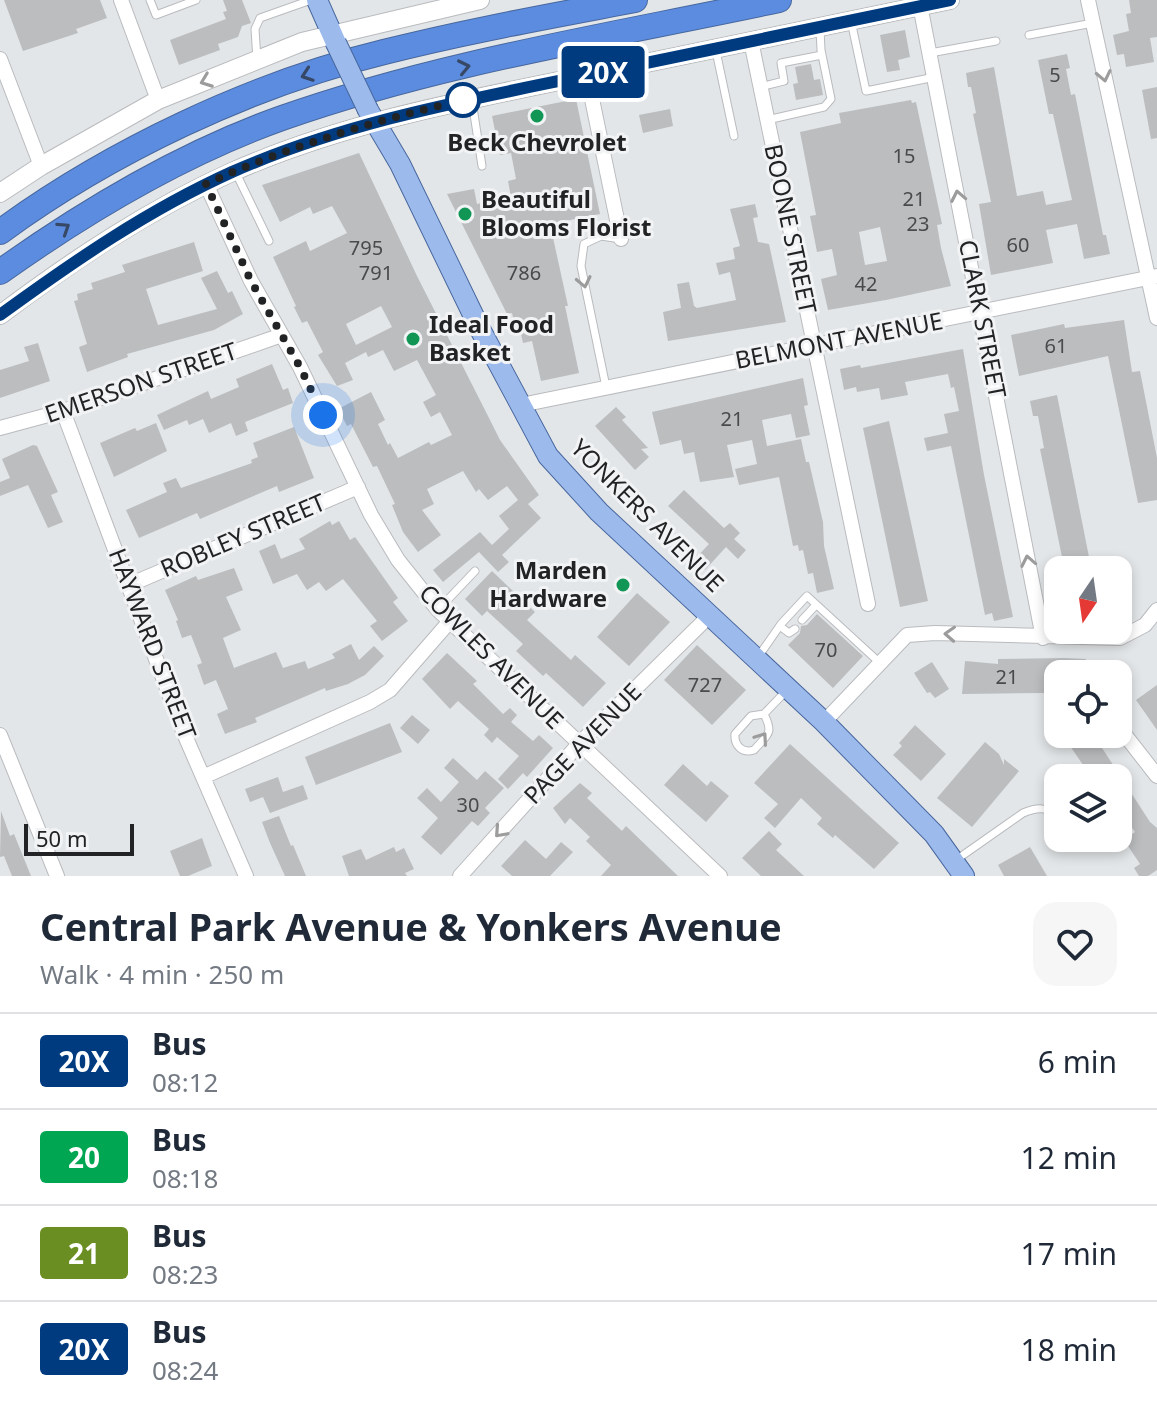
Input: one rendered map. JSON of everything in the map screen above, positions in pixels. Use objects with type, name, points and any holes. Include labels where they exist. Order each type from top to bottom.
[{"type":"highway","points":[[0,232],[10,221],[129,152],[179,127],[310,74],[394,49],[635,0]]},
{"type":"highway","points":[[0,272],[137,185],[233,138],[283,118],[388,84],[779,0]]},
{"type":"main road","name":"YONKERS AVENUE","points":[[317,0],[372,117],[400,164],[480,329],[548,456],[577,490],[824,722],[934,834],[959,868]]},
{"type":"main road","points":[[0,193],[41,166],[158,100],[302,42],[333,39],[480,0]]},
{"type":"main road","points":[[0,315],[114,234],[206,184],[339,133],[372,117],[820,27],[920,3],[950,0]]},
{"type":"street","points":[[121,0],[158,100]]},
{"type":"street","points":[[1088,0],[1121,156],[1153,277],[1157,318]]},
{"type":"street","name":"CLARK STREET","points":[[920,3],[1043,638]]},
{"type":"street","name":"BOONE STREET","points":[[751,41],[868,604]]},
{"type":"street","points":[[0,59],[41,166]]},
{"type":"street","points":[[587,75],[621,239]]},
{"type":"street","name":"COWLES AVENUE","points":[[206,184],[251,281],[398,560],[438,610],[720,876]]},
{"type":"street","name":"BELMONT AVENUE","points":[[521,405],[1153,277]]},
{"type":"street","name":"EMERSON STREET","points":[[0,428],[63,411],[282,335]]},
{"type":"street","name":"HAYWARD STREET","points":[[63,411],[203,777],[246,876]]},
{"type":"street","name":"ROBLEY STREET","points":[[129,585],[358,487]]},
{"type":"street","points":[[824,722],[907,635],[1120,638],[1145,625],[1157,610]]},
{"type":"street","name":"PAGE AVENUE","points":[[466,874],[579,744],[702,623],[708,613]]},
{"type":"street","points":[[203,777],[370,702],[390,690],[450,621]]},
{"type":"street","points":[[0,735],[57,876]]},
{"type":"street","points":[[1132,744],[1157,776]]},
{"type":"lane","points":[[150,0],[156,15],[196,0]]},
{"type":"lane","points":[[257,61],[255,29],[260,18],[311,0]]},
{"type":"lane","points":[[851,20],[866,91],[935,77]]},
{"type":"lane","points":[[1029,35],[1093,23]]},
{"type":"lane","points":[[767,120],[824,107],[831,99],[820,27]]},
{"type":"lane","points":[[930,53],[996,41]]},
{"type":"lane","points":[[716,48],[734,136]]},
{"type":"lane","points":[[760,87],[784,81],[781,63],[822,55]]},
{"type":"lane","points":[[472,98],[482,166]]},
{"type":"lane","points":[[235,171],[269,241]]},
{"type":"lane","points":[[606,388],[581,253],[584,244],[601,236],[621,239]]},
{"type":"lane","points":[[438,610],[475,571]]},
{"type":"lane","points":[[756,659],[781,624],[807,596],[880,663]]},
{"type":"lane","points":[[802,620],[816,605]]},
{"type":"lane","points":[[781,627],[789,633],[795,629]]},
{"type":"lane","points":[[764,714],[770,725],[769,733],[754,750],[741,749],[735,734],[751,716],[764,714],[789,689]]},
{"type":"lane","points":[[959,868],[1023,813],[1035,808],[1044,809]]},
{"type":"building","points":[[4,0],[100,0],[107,18],[76,29],[78,33],[23,51]]},
{"type":"building","points":[[223,0],[242,0],[251,23],[242,26],[238,37],[218,44],[220,50],[179,65],[170,40],[226,19]]},
{"type":"building","points":[[1129,0],[1157,0],[1157,37],[1150,38],[1154,62],[1126,67],[1124,54],[1117,55],[1113,35],[1129,31],[1126,14],[1131,13]]},
{"type":"building","points":[[905,30],[910,57],[898,60],[900,70],[887,72],[880,35]]},
{"type":"building","points":[[1067,54],[1070,68],[1066,69],[1071,95],[1075,94],[1103,235],[1106,235],[1110,254],[1084,259],[1077,224],[1046,230],[1053,263],[991,275],[979,204],[991,202],[966,73],[994,67],[1017,196],[1043,191],[1046,205],[1072,200],[1038,60]]},
{"type":"building","points":[[811,64],[814,80],[820,79],[823,95],[796,100],[793,84],[798,83],[795,67]]},
{"type":"building","points":[[1157,87],[1157,138],[1151,139],[1142,90]]},
{"type":"building","points":[[576,99],[600,214],[550,224],[579,373],[541,381],[532,341],[523,343],[521,334],[517,335],[512,313],[507,314],[447,194],[474,189],[477,204],[511,197],[508,181],[516,179],[511,153],[500,155],[492,116]]},
{"type":"building","points":[[911,100],[912,103],[916,102],[942,224],[937,225],[951,286],[828,310],[821,279],[837,275],[832,249],[817,252],[810,216],[816,215],[800,132],[841,123],[839,113]],"holes":[[[880,227],[887,261],[865,265],[859,232]]]},
{"type":"building","points":[[670,109],[673,126],[643,133],[639,115]]},
{"type":"building","points":[[359,153],[500,440],[539,495],[528,504],[541,518],[502,555],[509,562],[498,572],[479,552],[443,582],[433,570],[480,532],[492,545],[509,529],[499,516],[518,500],[507,486],[488,500],[479,489],[476,492],[463,471],[427,489],[434,504],[422,510],[441,535],[418,552],[403,532],[392,505],[395,504],[377,466],[373,467],[351,424],[347,426],[338,409],[371,392],[385,420],[378,424],[398,458],[429,442],[431,445],[452,435],[440,412],[431,417],[423,402],[436,395],[417,360],[394,371],[383,350],[368,357],[366,352],[345,363],[353,380],[337,386],[318,355],[323,352],[307,321],[302,323],[294,307],[273,257],[306,241],[310,251],[347,233],[332,206],[313,214],[310,207],[280,222],[262,185]],"holes":[[[381,306],[392,327],[356,345],[346,324]]]},
{"type":"building","points":[[755,204],[758,217],[753,218],[758,242],[769,244],[786,322],[668,341],[663,312],[681,308],[677,284],[689,282],[697,308],[736,300],[730,272],[719,275],[716,263],[735,259],[733,248],[740,246],[730,209]]},
{"type":"building","points":[[194,242],[203,271],[146,289],[158,325],[217,309],[201,278],[217,271],[228,293],[232,291],[243,314],[214,330],[127,354],[128,357],[87,372],[79,347],[87,344],[74,301],[78,300],[77,294],[93,289],[91,283],[125,272],[122,265]]},
{"type":"building","points":[[1124,320],[1132,372],[1140,371],[1157,458],[1157,500],[1138,503],[1108,356],[1019,376],[1011,335],[1064,324],[1065,328]]},
{"type":"building","points":[[38,343],[50,381],[0,398],[0,370],[29,361],[24,347]]},
{"type":"building","points":[[963,349],[984,475],[1013,617],[994,621],[992,613],[985,615],[951,446],[927,451],[924,438],[948,433],[944,414],[959,411],[948,374],[905,382],[908,395],[881,400],[879,388],[857,392],[856,387],[844,390],[840,369]]},
{"type":"building","points":[[272,364],[283,390],[288,388],[293,403],[245,422],[248,431],[236,436],[231,423],[209,433],[203,419],[189,425],[187,420],[164,430],[157,415],[208,391],[211,399],[239,387],[236,379]]},
{"type":"building","points":[[803,378],[808,405],[804,406],[810,435],[796,438],[791,414],[762,420],[767,446],[801,439],[806,462],[809,462],[834,589],[817,593],[813,573],[808,574],[803,550],[799,551],[798,545],[793,546],[779,477],[739,485],[735,469],[757,464],[752,440],[727,445],[734,477],[700,482],[694,452],[684,454],[681,440],[660,445],[652,412]]},
{"type":"building","points":[[1057,395],[1089,556],[1062,556],[1040,449],[1044,448],[1038,416],[1033,416],[1030,401]]},
{"type":"building","points":[[616,407],[626,417],[622,420],[648,448],[641,449],[649,457],[635,470],[595,426]]},
{"type":"building","points":[[889,421],[928,601],[900,607],[863,428]]},
{"type":"building","points":[[156,423],[167,451],[114,477],[100,443]]},
{"type":"building","points":[[294,427],[314,478],[279,492],[277,486],[200,519],[197,513],[139,538],[126,510],[167,492],[163,483],[176,478],[181,488],[252,463],[251,460],[258,457],[253,443]]},
{"type":"building","points":[[37,446],[58,492],[51,495],[63,522],[48,528],[28,485],[0,496],[0,482],[10,478],[2,459]]},
{"type":"building","points":[[684,490],[724,528],[730,523],[740,533],[734,539],[746,550],[738,559],[726,547],[705,570],[694,560],[709,544],[668,506]]},
{"type":"building","points":[[330,521],[332,525],[339,521],[350,540],[355,537],[398,598],[393,602],[408,621],[382,641],[370,626],[377,621],[343,579],[326,591],[319,582],[307,590],[297,574],[273,584],[259,551],[275,544],[281,559],[305,549],[299,539]]},
{"type":"building","points":[[234,568],[243,590],[226,597],[241,630],[223,638],[234,668],[276,652],[283,668],[305,661],[308,669],[335,658],[332,654],[351,644],[359,660],[374,646],[384,656],[365,675],[348,684],[326,691],[325,688],[255,718],[257,722],[225,734],[217,714],[228,709],[216,680],[204,685],[197,665],[202,663],[191,635],[182,638],[165,590],[196,576],[198,580]]},
{"type":"building","points":[[492,571],[535,612],[527,620],[571,660],[575,655],[606,683],[583,707],[516,651],[523,644],[487,611],[482,616],[465,599]]},
{"type":"building","points":[[637,593],[670,622],[629,666],[597,637]]},
{"type":"building","points":[[817,614],[863,656],[833,688],[788,645],[800,633],[801,626],[807,625]]},
{"type":"building","points":[[697,645],[746,690],[712,725],[664,680]]},
{"type":"building","points":[[447,653],[477,681],[473,684],[503,714],[510,708],[517,715],[511,722],[533,741],[539,735],[553,748],[527,777],[523,773],[508,789],[498,779],[519,756],[497,737],[492,743],[484,735],[489,729],[458,701],[450,709],[422,679]]},
{"type":"building","points":[[998,659],[1086,659],[1044,660],[1044,693],[962,694],[965,661],[998,664]]},
{"type":"building","points":[[932,662],[949,689],[935,698],[930,692],[927,693],[914,673]]},
{"type":"building","points":[[1157,685],[1157,730],[1136,700]]},
{"type":"building","points":[[412,715],[430,730],[418,744],[400,728]]},
{"type":"building","points":[[390,723],[402,752],[316,785],[305,757]]},
{"type":"building","points":[[915,725],[946,754],[921,781],[893,755]]},
{"type":"building","points":[[985,742],[999,754],[1004,765],[1004,759],[1019,771],[972,827],[937,798]]},
{"type":"building","points":[[790,744],[899,843],[874,869],[835,835],[833,838],[817,824],[822,818],[801,798],[775,828],[764,818],[778,804],[754,783]]},
{"type":"building","points":[[1071,748],[1102,748],[1112,764],[1082,764]]},
{"type":"building","points":[[453,758],[477,780],[485,771],[504,788],[485,808],[490,813],[478,826],[472,821],[441,855],[421,837],[438,818],[417,798],[427,788],[441,802],[459,782],[444,768]]},
{"type":"building","points":[[683,764],[707,786],[711,781],[729,796],[706,822],[664,785]]},
{"type":"building","points":[[278,777],[283,792],[303,785],[308,799],[270,813],[263,797],[250,802],[245,789]]},
{"type":"building","points":[[580,783],[592,793],[587,798],[622,831],[626,826],[678,876],[601,876],[611,865],[586,841],[590,837],[570,818],[565,824],[553,808]]},
{"type":"building","points":[[1132,794],[1157,828],[1157,870],[1148,876],[1139,876],[1134,868],[1140,864],[1132,852],[1132,834],[1135,832],[1132,828]]},
{"type":"building","points":[[1,811],[31,876],[12,876],[4,856],[0,857]]},
{"type":"building","points":[[279,816],[306,876],[285,876],[270,843],[262,822]]},
{"type":"building","points":[[769,831],[782,844],[776,850],[804,876],[761,876],[742,858]]},
{"type":"building","points":[[202,838],[212,866],[180,876],[170,851]]},
{"type":"building","points":[[525,840],[546,859],[561,842],[573,852],[550,876],[512,876],[501,866]]},
{"type":"building","points":[[394,847],[396,852],[404,848],[414,869],[405,873],[407,876],[349,876],[342,856],[361,849],[366,860]]},
{"type":"building","points":[[1030,847],[1047,876],[1004,876],[998,865]]},
{"type":"bus line","name":"20X","points":[[0,315],[114,234],[162,207],[235,171],[339,133],[472,98],[950,0]]},
{"type":"place","name":"Beck Chevrolet","points":[[537,116]]},
{"type":"place","name":"Beautiful Blooms Florist","points":[[465,214]]},
{"type":"place","name":"Ideal Food Basket","points":[[413,339]]},
{"type":"place","name":"Marden Hardware","points":[[623,585]]},
{"type":"route","points":[[323,415],[300,367],[251,281],[206,184],[339,133],[472,98],[463,100]]}]
